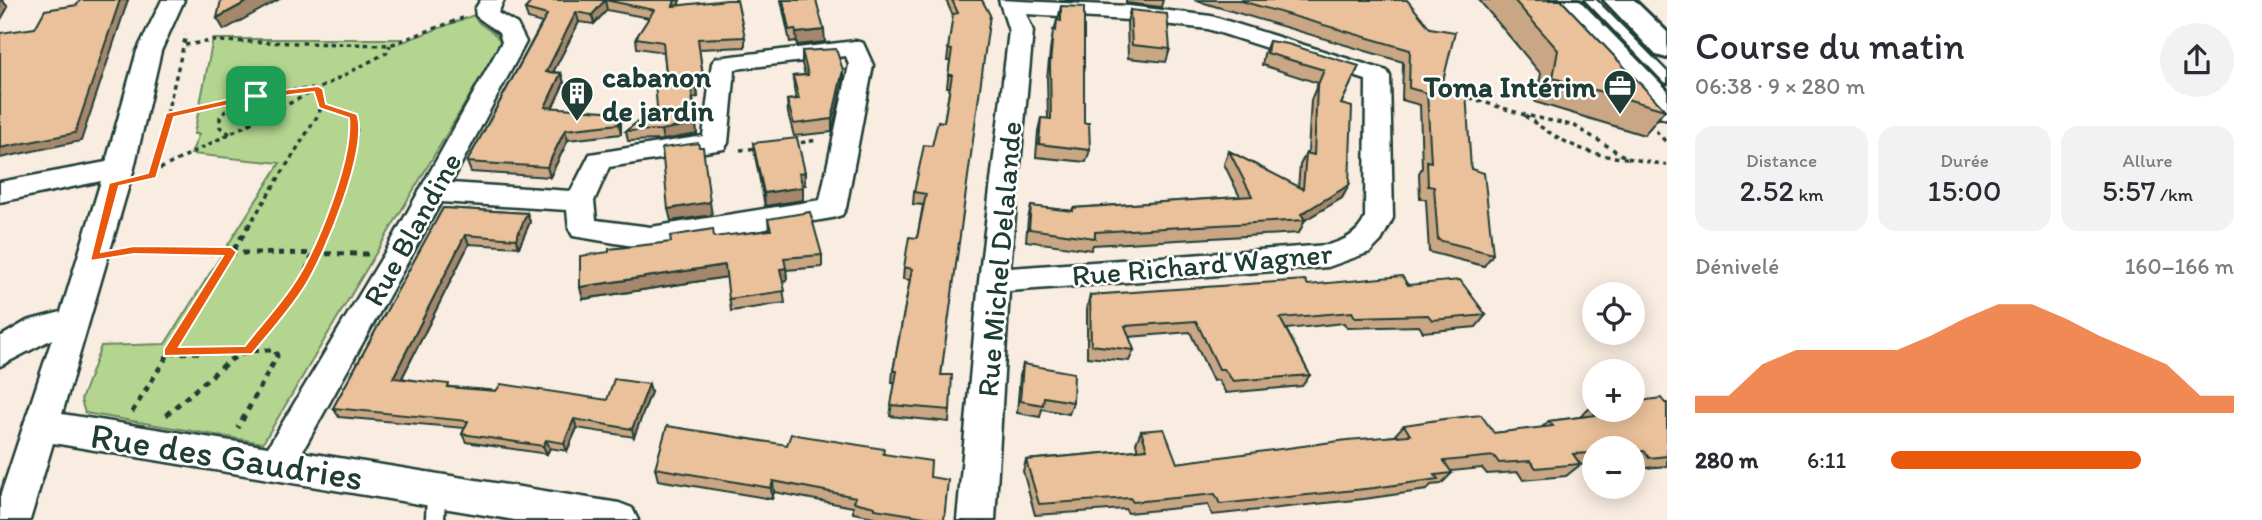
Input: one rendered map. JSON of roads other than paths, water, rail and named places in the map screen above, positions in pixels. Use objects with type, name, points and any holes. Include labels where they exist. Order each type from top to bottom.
[{"type":"main road","points":[[1563,0],[1667,109]]},
{"type":"main road","points":[[1618,0],[1667,49]]},
{"type":"street","points":[[11,520],[94,258],[149,51],[171,3]]},
{"type":"street","name":"Rue Richard Wagner","points":[[994,281],[1328,256],[1358,247],[1372,232],[1379,218],[1378,76],[1211,23],[1012,3]]},
{"type":"street","name":"Rue Michel Delalande","points":[[976,520],[994,281],[1021,31],[1012,3]]},
{"type":"street","name":"Rue Blandine","points":[[277,464],[434,192],[514,42],[509,29],[487,16],[489,5]]},
{"type":"street","points":[[855,48],[861,65],[832,208],[651,238],[583,229],[580,201],[599,160],[715,143],[724,63],[855,48]]},
{"type":"street","points":[[0,192],[117,176]]},
{"type":"street","points":[[434,192],[580,201]]},
{"type":"street","points":[[0,353],[38,330],[74,321]]},
{"type":"street","name":"Rue des Gaudries","points":[[41,426],[277,464],[435,505],[619,520]]},
{"type":"lane","points":[[1590,0],[1667,79]]},
{"type":"place","name":"Toma Intérim","points":[[1620,116]]},
{"type":"place","name":"cabanon de jardin","points":[[577,123]]}]
